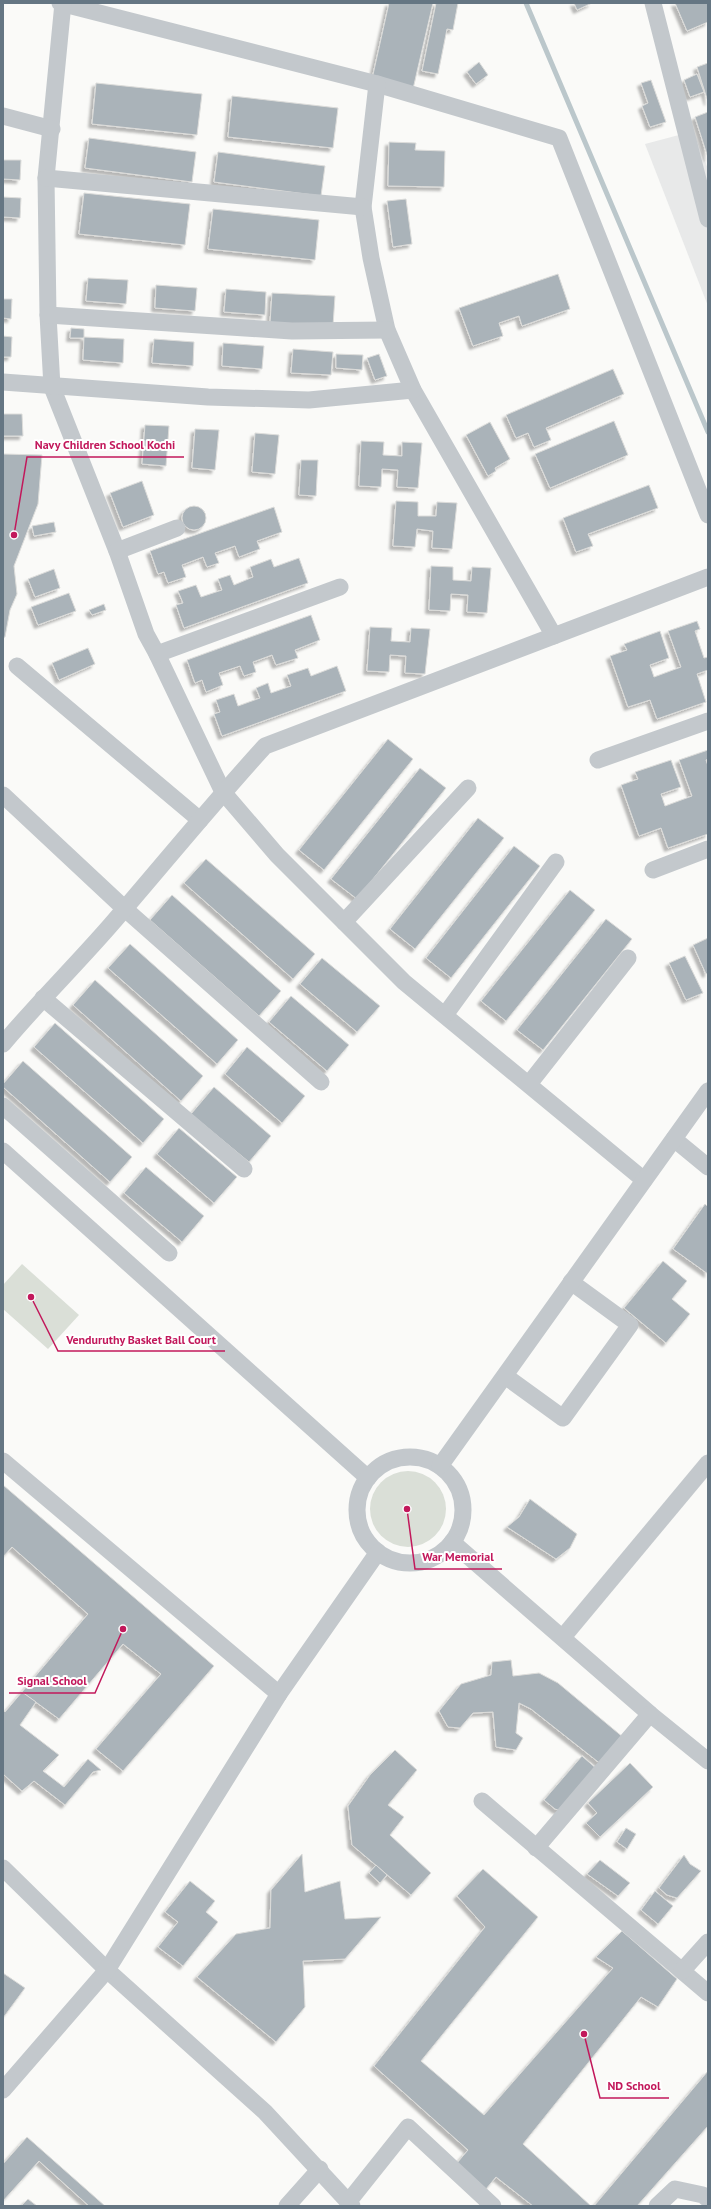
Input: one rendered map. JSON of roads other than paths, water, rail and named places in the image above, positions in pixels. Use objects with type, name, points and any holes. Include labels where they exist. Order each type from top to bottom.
[{"type":"street","points":[[644,1180],[404,982],[277,855],[223,792],[146,634],[117,551],[52,387],[48,314],[46,178],[52,128],[62,3],[377,84],[559,138],[708,515]]},
{"type":"street","points":[[653,3],[708,219]]},
{"type":"street","points":[[377,84],[363,207],[371,258],[387,330],[413,390],[554,636]]},
{"type":"street","points":[[3,116],[52,128]]},
{"type":"street","points":[[46,178],[363,207]]},
{"type":"street","points":[[48,314],[292,331],[387,330]]},
{"type":"street","points":[[3,382],[52,387],[208,397],[309,400],[413,390]]},
{"type":"street","points":[[117,551],[177,528]]},
{"type":"street","points":[[3,1044],[42,998],[125,909],[223,792],[265,746],[708,577]]},
{"type":"street","points":[[157,654],[340,587]]},
{"type":"street","points":[[17,666],[200,820]]},
{"type":"street","points":[[598,760],[708,721]]},
{"type":"street","points":[[344,922],[468,788]]},
{"type":"street","points":[[3,795],[125,909],[321,1082]]},
{"type":"street","points":[[653,870],[708,849]]},
{"type":"street","points":[[445,1015],[556,862]]},
{"type":"street","points":[[529,1084],[628,958]]},
{"type":"street","points":[[42,998],[244,1169]]},
{"type":"street","points":[[440,1466],[708,1091]]},
{"type":"street","points":[[3,1106],[170,1252]]},
{"type":"street","points":[[674,1139],[708,1167]]},
{"type":"street","points":[[3,1151],[368,1478]]},
{"type":"street","points":[[505,1376],[563,1418],[630,1325],[571,1282]]},
{"type":"street","points":[[410,1457],[425,1459],[440,1466],[452,1478],[458,1488],[463,1510],[460,1527],[452,1542],[440,1554],[420,1562],[409,1563],[392,1560],[378,1552],[364,1535],[359,1525],[357,1508],[360,1492],[368,1478],[387,1463],[410,1457]]},
{"type":"street","points":[[3,1461],[279,1694]]},
{"type":"street","points":[[563,1637],[708,1463]]},
{"type":"street","points":[[452,1542],[650,1714],[708,1761]]},
{"type":"street","points":[[3,2090],[107,1970],[279,1694],[378,1552]]},
{"type":"street","points":[[536,1848],[650,1714]]},
{"type":"street","points":[[482,1801],[708,1994]]},
{"type":"street","points":[[3,1868],[107,1970],[265,2112],[351,2203],[408,2127],[493,2206]]},
{"type":"street","points":[[682,1971],[708,1942]]},
{"type":"street","points":[[287,2206],[320,2169]]},
{"type":"street","points":[[657,2206],[675,2189],[703,2195],[708,2199]]},
{"type":"waterway","points":[[526,3],[708,432]]},
{"type":"place","name":"Navy Children School Kochi","points":[[14,535]]},
{"type":"place","name":"Venduruthy Basket Ball Court","points":[[31,1297]]},
{"type":"place","name":"War Memorial","points":[[407,1509]]},
{"type":"place","name":"Signal School","points":[[123,1629]]},
{"type":"place","name":"ND School","points":[[584,2034]]}]
